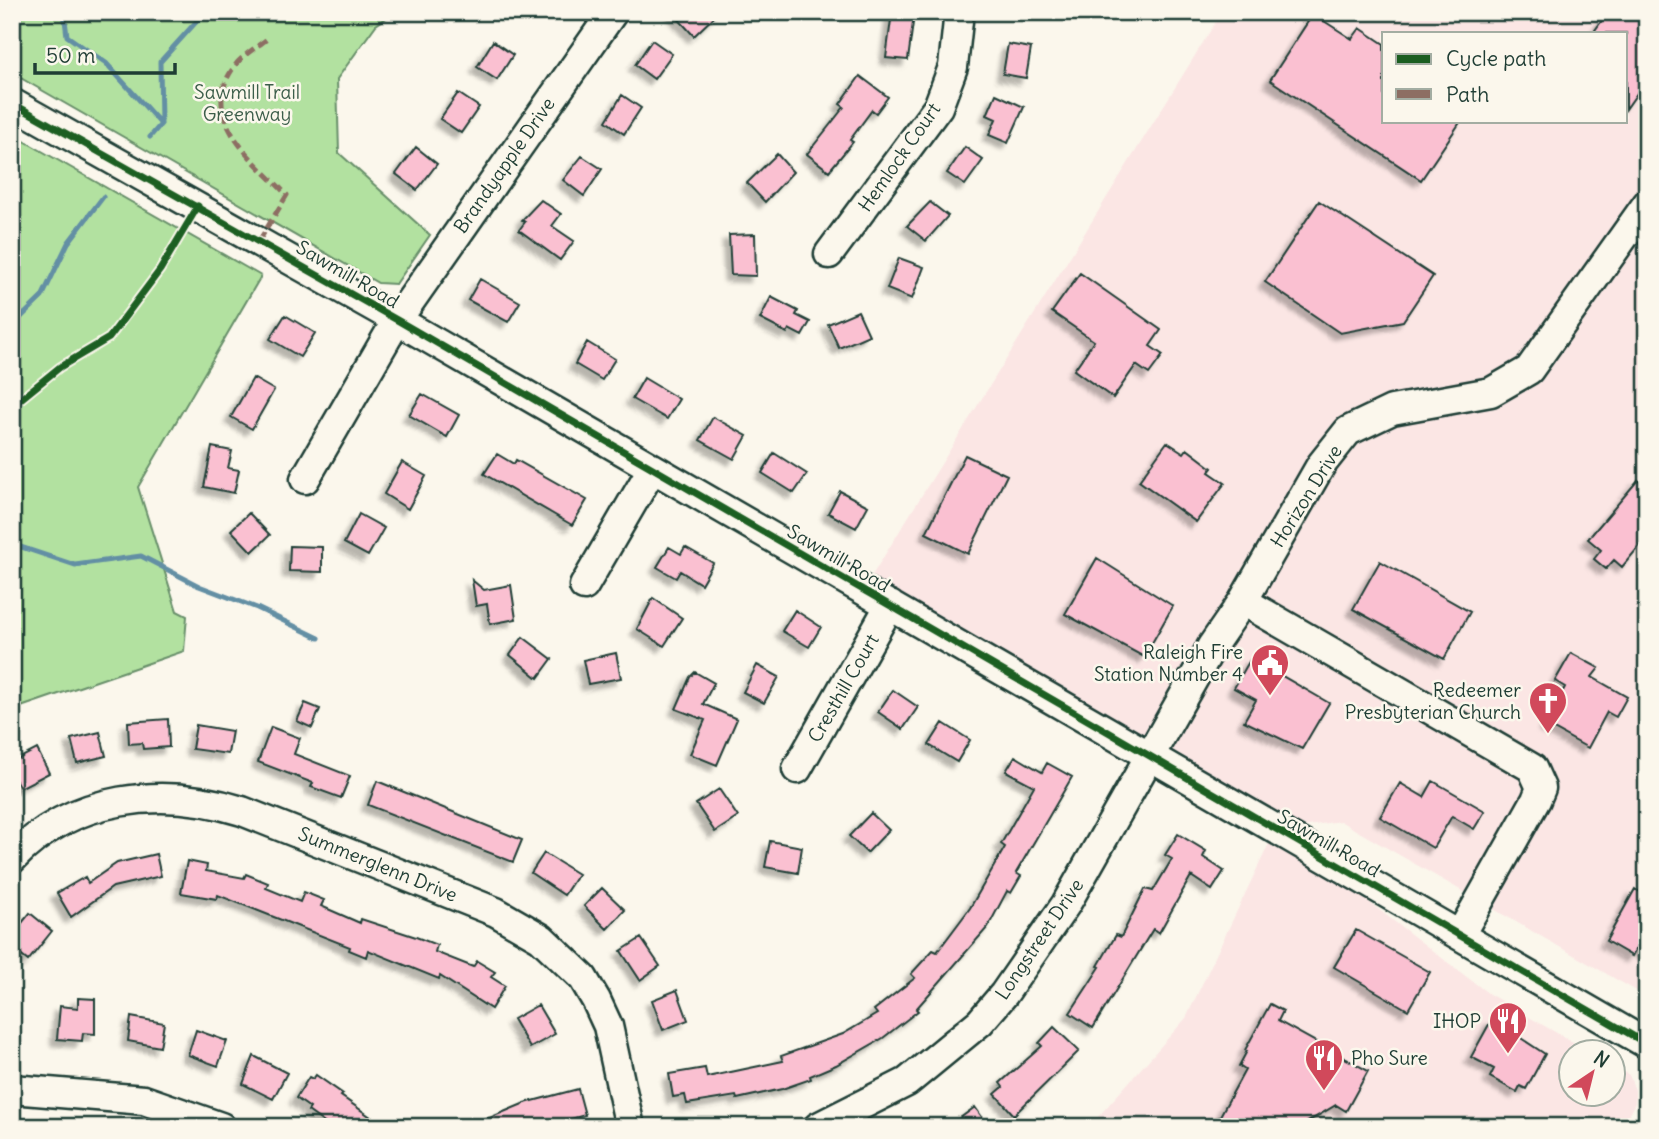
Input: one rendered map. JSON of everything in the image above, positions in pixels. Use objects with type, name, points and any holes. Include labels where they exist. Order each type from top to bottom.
[{"type":"street","name":"Brandyapple Drive","points":[[305,480],[397,320],[613,12]]},
{"type":"street","name":"Hemlock Court","points":[[829,254],[938,107],[953,67],[959,12]]},
{"type":"street","name":"Sawmill Road","points":[[12,103],[397,320],[1150,759],[1647,1044]]},
{"type":"street","name":"Horizon Drive","points":[[1150,759],[1201,665],[1243,601],[1321,465],[1348,431],[1392,411],[1491,392],[1529,370],[1647,204]]},
{"type":"street","points":[[584,586],[652,469]]},
{"type":"street","points":[[1243,601],[1532,768],[1541,788],[1536,800],[1460,935]]},
{"type":"street","name":"Cresthill Court","points":[[797,769],[890,606]]},
{"type":"street","name":"Longstreet Drive","points":[[818,1127],[907,1082],[980,1022],[1029,960],[1066,904],[1150,759]]},
{"type":"street","name":"Summerglenn Drive","points":[[12,859],[50,828],[79,813],[128,800],[180,797],[211,801],[242,811],[496,912],[541,938],[583,978],[608,1026],[630,1127]]},
{"type":"street","points":[[12,1088],[144,1100],[221,1127]]},
{"type":"shaded area","points":[[1222,12],[1647,12],[1647,997],[1340,821],[1276,831],[1489,994],[1565,1038],[1558,1038],[1558,1108],[1628,1108],[1628,1074],[1635,1090],[1635,1103],[1622,1127],[1089,1127],[1186,1018],[1275,831],[863,590]]},
{"type":"green space","name":"Sawmill Trail Greenway","points":[[12,12],[395,12],[376,25],[337,79],[339,153],[430,235],[396,284],[378,283],[12,73]]},
{"type":"green space","points":[[12,134],[261,276],[138,487],[177,611],[187,616],[184,651],[12,710]]},
{"type":"building","points":[[672,12],[719,12],[694,36]]},
{"type":"building","points":[[892,12],[914,15],[908,60],[886,58]]},
{"type":"building","points":[[1608,12],[1647,12],[1647,79],[1628,106],[1628,32],[1594,32]]},
{"type":"building","points":[[1313,14],[1352,39],[1360,28],[1382,43],[1382,122],[1460,122],[1421,180],[1270,80]]},
{"type":"building","points":[[652,40],[672,54],[654,79],[635,65]]},
{"type":"building","points":[[493,41],[513,55],[497,80],[477,67]]},
{"type":"building","points":[[1008,44],[1031,48],[1026,78],[1003,74]]},
{"type":"building","points":[[860,76],[888,97],[876,113],[872,110],[850,140],[853,142],[829,171],[807,154],[844,107],[840,104]]},
{"type":"building","points":[[458,93],[479,107],[461,133],[440,119]]},
{"type":"building","points":[[996,94],[1024,107],[1008,143],[989,135],[996,119],[987,115]]},
{"type":"building","points":[[622,95],[641,108],[624,134],[606,121]]},
{"type":"building","points":[[416,147],[437,164],[417,190],[396,174]]},
{"type":"building","points":[[965,147],[983,160],[965,185],[947,173]]},
{"type":"building","points":[[777,154],[793,172],[765,202],[747,183]]},
{"type":"building","points":[[582,156],[602,169],[584,196],[563,180]]},
{"type":"building","points":[[541,200],[561,214],[552,226],[574,241],[560,260],[519,230],[525,222],[522,220]]},
{"type":"building","points":[[1319,201],[1433,276],[1403,321],[1340,333],[1265,282]]},
{"type":"building","points":[[930,202],[948,216],[926,241],[907,226]]},
{"type":"building","points":[[755,234],[756,276],[731,275],[729,235]]},
{"type":"building","points":[[899,258],[924,267],[912,299],[887,289]]},
{"type":"building","points":[[1080,273],[1161,330],[1150,346],[1163,355],[1149,374],[1136,365],[1113,398],[1074,370],[1094,341],[1052,312]]},
{"type":"building","points":[[480,279],[520,302],[508,322],[468,300]]},
{"type":"building","points":[[771,297],[798,311],[796,315],[810,322],[802,336],[789,329],[787,333],[760,319]]},
{"type":"building","points":[[858,311],[869,335],[839,348],[828,324]]},
{"type":"building","points":[[285,315],[315,333],[300,357],[270,339]]},
{"type":"building","points":[[587,342],[615,359],[602,380],[575,364]]},
{"type":"building","points":[[253,378],[274,390],[252,429],[231,417]]},
{"type":"building","points":[[644,378],[679,399],[667,419],[632,399]]},
{"type":"building","points":[[422,394],[459,415],[447,437],[409,415]]},
{"type":"building","points":[[713,417],[747,436],[734,459],[700,440]]},
{"type":"building","points":[[1167,442],[1184,453],[1187,449],[1212,468],[1209,472],[1225,483],[1196,522],[1139,481]]},
{"type":"building","points":[[212,447],[232,451],[228,468],[239,470],[234,493],[204,487]]},
{"type":"building","points":[[774,453],[807,474],[794,493],[762,473]]},
{"type":"building","points":[[497,454],[514,464],[516,460],[587,500],[572,525],[484,474]]},
{"type":"building","points":[[965,455],[1007,475],[968,554],[926,533]]},
{"type":"building","points":[[402,462],[426,476],[408,509],[384,494]]},
{"type":"building","points":[[1638,480],[1647,488],[1647,537],[1622,567],[1614,560],[1606,569],[1594,559],[1601,550],[1588,539]]},
{"type":"building","points":[[840,491],[868,506],[856,528],[828,513]]},
{"type":"building","points":[[249,513],[270,535],[252,552],[231,530]]},
{"type":"building","points":[[359,514],[384,528],[368,556],[344,543]]},
{"type":"building","points":[[290,546],[322,547],[322,572],[289,571]]},
{"type":"building","points":[[669,547],[681,554],[685,547],[713,563],[701,584],[680,571],[676,578],[657,567]]},
{"type":"building","points":[[1097,558],[1173,606],[1144,657],[1065,614]]},
{"type":"building","points":[[1380,561],[1470,612],[1444,659],[1353,609]]},
{"type":"building","points":[[472,580],[484,590],[511,585],[516,619],[490,624],[487,604],[476,606]]},
{"type":"building","points":[[653,598],[682,618],[664,646],[637,629]]},
{"type":"building","points":[[795,610],[821,627],[809,647],[782,631]]},
{"type":"building","points":[[523,637],[552,659],[538,678],[510,655]]},
{"type":"building","points":[[616,653],[621,678],[588,684],[583,660]]},
{"type":"building","points":[[1571,653],[1599,668],[1592,677],[1627,697],[1616,717],[1607,712],[1588,748],[1545,724],[1565,687],[1555,681]]},
{"type":"building","points":[[1251,658],[1329,703],[1302,749],[1244,721],[1256,700],[1234,688]]},
{"type":"building","points":[[757,665],[779,677],[764,703],[743,692]]},
{"type":"building","points":[[695,672],[714,683],[703,704],[737,719],[717,765],[690,754],[705,720],[676,709],[690,677]]},
{"type":"building","points":[[893,690],[918,707],[903,729],[878,712]]},
{"type":"building","points":[[305,703],[320,709],[312,728],[297,721]]},
{"type":"building","points":[[168,719],[169,747],[143,749],[142,743],[129,744],[128,722]]},
{"type":"building","points":[[943,723],[970,740],[957,762],[929,745]]},
{"type":"building","points":[[196,725],[232,731],[228,754],[192,749]]},
{"type":"building","points":[[271,727],[300,738],[294,754],[350,776],[341,798],[311,787],[313,783],[258,762]]},
{"type":"building","points":[[100,732],[106,756],[77,763],[71,739]]},
{"type":"building","points":[[37,749],[49,773],[20,788],[12,774],[12,762]]},
{"type":"building","points":[[1015,756],[1042,772],[1047,763],[1072,777],[1016,873],[1021,876],[1011,893],[1007,891],[988,927],[916,1009],[918,1011],[883,1038],[836,1065],[810,1076],[811,1079],[737,1099],[736,1096],[687,1104],[685,1095],[673,1097],[669,1074],[705,1068],[707,1077],[783,1061],[781,1056],[843,1034],[877,1014],[874,1010],[915,978],[911,974],[933,950],[937,952],[970,908],[1005,847],[1001,844],[1034,786],[1006,771]]},
{"type":"building","points":[[377,781],[522,840],[513,862],[368,805]]},
{"type":"building","points":[[1433,781],[1485,811],[1474,829],[1452,816],[1433,848],[1380,817],[1400,783],[1424,797]]},
{"type":"building","points":[[719,789],[738,817],[715,832],[696,804]]},
{"type":"building","points":[[871,813],[889,830],[867,853],[849,836]]},
{"type":"building","points":[[1178,834],[1206,851],[1203,857],[1224,871],[1212,890],[1191,876],[1159,933],[1153,929],[1093,1028],[1070,1013],[1100,967],[1098,966],[1116,935],[1121,937],[1145,889],[1153,891],[1172,859],[1165,855]]},
{"type":"building","points":[[770,841],[802,847],[798,873],[765,867]]},
{"type":"building","points":[[544,853],[578,874],[564,895],[531,873]]},
{"type":"building","points":[[156,854],[161,876],[113,887],[71,917],[57,893],[85,877],[88,883],[117,863]]},
{"type":"building","points":[[187,861],[207,865],[206,871],[244,878],[246,874],[268,883],[266,888],[300,902],[304,892],[324,900],[321,906],[360,923],[361,919],[437,945],[435,952],[473,967],[477,961],[495,972],[491,977],[505,986],[491,1009],[440,976],[439,979],[368,950],[366,957],[349,950],[350,947],[218,895],[217,899],[181,893]]},
{"type":"building","points":[[602,888],[625,910],[607,929],[584,906]]},
{"type":"building","points":[[1635,889],[1647,896],[1647,954],[1636,948],[1632,956],[1606,941]]},
{"type":"building","points":[[30,913],[52,931],[28,961],[12,948],[12,935]]},
{"type":"building","points":[[1356,930],[1430,972],[1408,1010],[1334,967]]},
{"type":"building","points":[[641,938],[660,966],[640,980],[621,951]]},
{"type":"building","points":[[677,990],[688,1020],[663,1030],[652,1000]]},
{"type":"building","points":[[78,998],[95,999],[95,1034],[83,1033],[82,1041],[57,1039],[60,1006],[78,1008]]},
{"type":"building","points":[[1270,1004],[1283,1011],[1278,1021],[1368,1071],[1346,1111],[1336,1105],[1299,1127],[1214,1127],[1245,1070],[1239,1066],[1247,1051],[1245,1050]]},
{"type":"building","points":[[538,1005],[555,1034],[530,1048],[513,1019]]},
{"type":"building","points":[[131,1017],[164,1023],[160,1047],[128,1041]]},
{"type":"building","name":"IHOP","points":[[1492,1019],[1545,1054],[1526,1089],[1520,1086],[1517,1092],[1490,1077],[1494,1069],[1471,1057]]},
{"type":"building","points":[[1054,1027],[1079,1051],[1014,1115],[995,1094],[1003,1087],[1000,1083],[1042,1046],[1039,1043]]},
{"type":"building","points":[[196,1030],[227,1041],[218,1066],[188,1055]]},
{"type":"building","points":[[254,1056],[287,1073],[273,1099],[243,1084]]},
{"type":"building","points":[[316,1075],[385,1127],[330,1127],[308,1111],[310,1108],[296,1098],[309,1077],[313,1079]]},
{"type":"building","points":[[578,1089],[585,1115],[543,1127],[468,1127],[525,1103]]},
{"type":"building","points":[[975,1107],[989,1127],[948,1127]]},
{"type":"waterway","points":[[64,12],[67,36],[106,63],[161,124]]},
{"type":"waterway","points":[[150,137],[161,124],[160,62],[205,12]]},
{"type":"waterway","points":[[12,326],[42,297],[68,243],[103,197]]},
{"type":"waterway","points":[[12,544],[75,565],[141,556],[199,586],[257,608],[319,638]]},
{"type":"marked path","points":[[259,241],[287,195],[233,135],[225,119],[222,101],[225,82],[237,63],[267,39]]},
{"type":"cycle path","points":[[12,103],[397,320],[1647,1044]]},
{"type":"cycle path","points":[[12,406],[60,367],[109,338],[160,270],[198,206]]},
{"type":"place","name":"Raleigh Fire Station Number 4","points":[[1270,697]]},
{"type":"place","name":"Redeemer Presbyterian Church","points":[[1548,735]]},
{"type":"place","name":"IHOP","points":[[1508,1055]]},
{"type":"place","name":"Pho Sure","points":[[1324,1092]]}]
